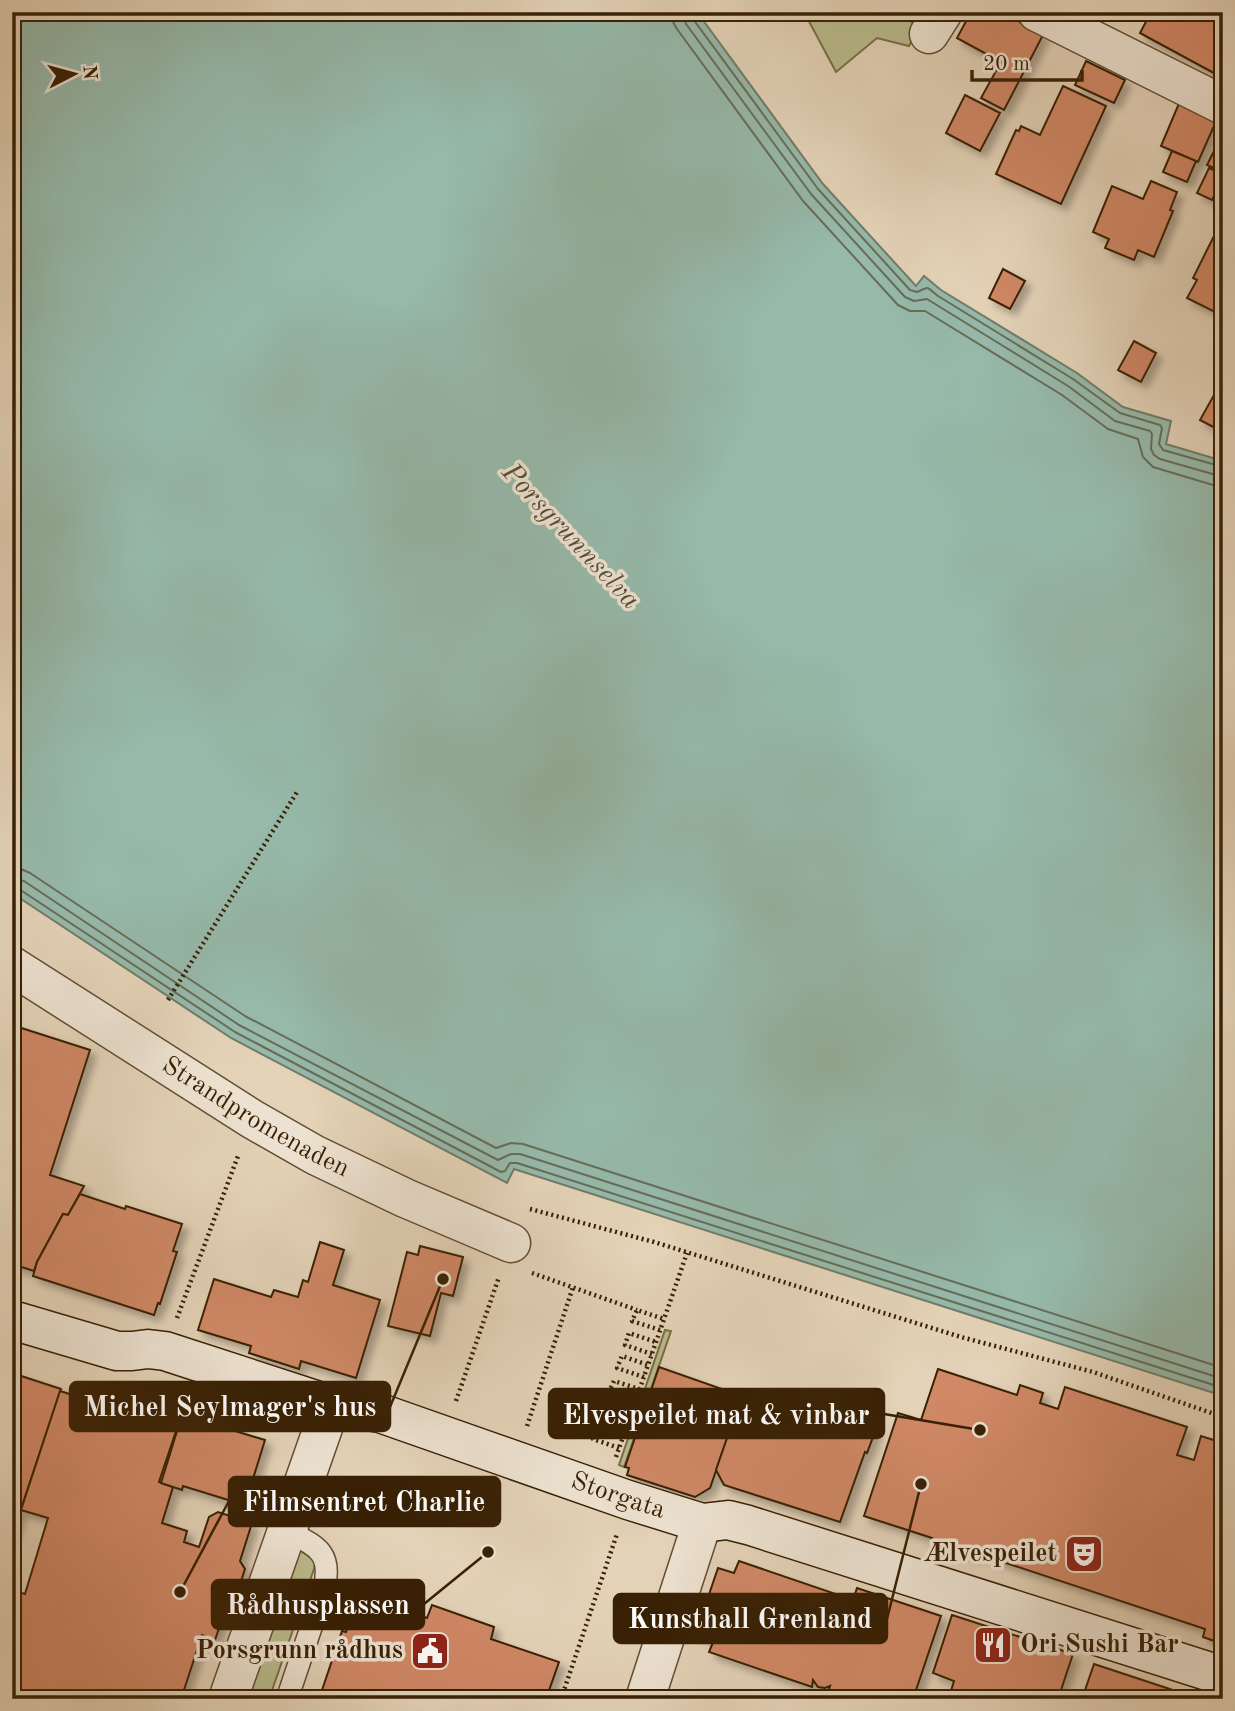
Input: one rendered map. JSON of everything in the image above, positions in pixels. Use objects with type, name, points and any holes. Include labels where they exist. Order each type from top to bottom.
[{"type":"street","points":[[1037,12],[1223,105]]},
{"type":"street","name":"Strandpromenaden","points":[[12,966],[252,1119],[326,1160],[519,1257]]},
{"type":"street","name":"Storgata","points":[[12,1320],[117,1351],[165,1351],[331,1405],[380,1413],[628,1500],[702,1523],[728,1520],[748,1525],[1223,1676]]},
{"type":"street","points":[[228,1699],[331,1405]]},
{"type":"street","points":[[645,1699],[702,1523]]},
{"type":"lane","points":[[287,1531],[316,1546],[327,1566],[327,1577],[287,1699]]},
{"type":"path","points":[[168,1000],[296,792]]},
{"type":"path","points":[[165,1351],[252,1119]]},
{"type":"path","points":[[525,1208],[620,1233],[961,1337],[1093,1372],[1223,1417]]},
{"type":"path","points":[[624,1436],[597,1427],[593,1439],[620,1448],[687,1253]]},
{"type":"path","points":[[519,1257],[573,1287],[664,1319]]},
{"type":"path","points":[[457,1397],[498,1280]]},
{"type":"path","points":[[528,1421],[573,1287]]},
{"type":"path","points":[[637,1310],[632,1321],[660,1331]]},
{"type":"path","points":[[652,1354],[625,1345],[629,1333],[656,1342]]},
{"type":"path","points":[[644,1377],[617,1368],[622,1356],[648,1365]]},
{"type":"path","points":[[636,1401],[609,1392],[614,1381],[639,1389]]},
{"type":"path","points":[[628,1424],[601,1415],[606,1404],[632,1412]]},
{"type":"path","points":[[561,1699],[628,1500]]},
{"type":"green space","points":[[804,12],[896,12],[919,27],[909,46],[877,38],[836,72]]},
{"type":"green space","points":[[665,1330],[671,1331],[624,1467],[619,1465]]},
{"type":"green space","points":[[297,1551],[311,1553],[314,1569],[269,1699],[241,1699]]},
{"type":"water","name":"Porsgrunnselva","points":[[12,12],[697,12],[823,184],[916,286],[924,276],[941,290],[1077,373],[1123,407],[1171,421],[1166,444],[1223,461],[1223,1396],[514,1169],[507,1183],[231,1038],[12,893]]},
{"type":"building","points":[[971,12],[1002,12],[1043,35],[1004,110],[981,98],[1001,62],[957,38]]},
{"type":"building","points":[[1151,12],[1223,12],[1223,78],[1140,33]]},
{"type":"building","points":[[1086,61],[1125,80],[1114,103],[1075,85]]},
{"type":"building","points":[[1063,86],[1106,106],[1061,204],[996,174],[1016,130],[1019,131],[1021,126],[1040,135]]},
{"type":"building","points":[[965,95],[1000,113],[980,151],[946,133]]},
{"type":"building","points":[[1180,101],[1218,117],[1198,162],[1161,146]]},
{"type":"building","points":[[1223,133],[1223,172],[1207,165]]},
{"type":"building","points":[[1172,151],[1196,161],[1187,182],[1163,172]]},
{"type":"building","points":[[1209,168],[1223,174],[1212,200],[1197,193]]},
{"type":"building","points":[[1151,181],[1177,192],[1170,210],[1173,211],[1154,257],[1138,250],[1134,260],[1105,248],[1109,239],[1093,232],[1112,186],[1143,199]]},
{"type":"building","points":[[1223,218],[1223,316],[1187,298],[1197,280],[1193,278]]},
{"type":"building","points":[[1003,269],[1025,281],[1010,309],[989,298]]},
{"type":"building","points":[[1134,341],[1156,353],[1141,382],[1118,370]]},
{"type":"building","points":[[1223,379],[1223,432],[1200,420]]},
{"type":"building","points":[[12,1025],[90,1050],[50,1175],[84,1186],[68,1215],[63,1214],[34,1271],[12,1264]]},
{"type":"building","points":[[80,1194],[182,1224],[173,1251],[177,1252],[154,1315],[33,1276],[37,1262],[63,1214],[68,1215]]},
{"type":"building","points":[[320,1242],[344,1250],[333,1285],[380,1300],[356,1378],[301,1361],[299,1369],[249,1353],[251,1346],[198,1330],[214,1279],[271,1297],[274,1290],[298,1297],[303,1280],[308,1282]]},
{"type":"building","points":[[420,1246],[463,1257],[453,1296],[441,1293],[430,1336],[388,1326],[407,1252],[418,1255]]},
{"type":"building","points":[[659,1367],[742,1396],[710,1488],[695,1497],[627,1475],[629,1468],[625,1467]]},
{"type":"building","name":"Ælvespeilet","points":[[938,1369],[1017,1395],[1020,1385],[1043,1393],[1040,1403],[1058,1409],[1065,1387],[1187,1427],[1177,1455],[1194,1460],[1201,1436],[1223,1443],[1223,1644],[1203,1637],[1205,1629],[976,1553],[975,1556],[931,1541],[932,1538],[864,1516],[898,1413],[921,1420]]},
{"type":"building","points":[[12,1373],[61,1389],[12,1536]]},
{"type":"building","points":[[60,1391],[177,1428],[159,1482],[173,1487],[162,1523],[187,1531],[184,1542],[199,1547],[209,1517],[218,1512],[252,1523],[240,1561],[245,1569],[232,1609],[225,1611],[215,1640],[202,1635],[181,1699],[25,1699],[26,1695],[12,1690],[12,1590],[25,1594],[48,1518],[21,1510]]},
{"type":"building","points":[[781,1403],[830,1421],[832,1414],[876,1429],[840,1522],[724,1485],[716,1470],[737,1409],[774,1422]]},
{"type":"building","points":[[182,1415],[265,1440],[247,1498],[240,1496],[238,1503],[183,1486],[182,1490],[161,1483]]},
{"type":"building","points":[[739,1561],[853,1600],[857,1588],[941,1616],[913,1699],[849,1699],[828,1692],[830,1686],[818,1687],[813,1680],[812,1687],[709,1652],[714,1640],[696,1633],[718,1568],[734,1573]]},
{"type":"building","name":"Porsgrunn rådhus","points":[[358,1594],[427,1618],[432,1605],[494,1627],[491,1639],[559,1662],[546,1699],[319,1699],[342,1631],[346,1632]]},
{"type":"building","points":[[952,1615],[1073,1654],[1058,1699],[965,1699],[950,1694],[954,1681],[933,1673]]},
{"type":"building","points":[[1094,1664],[1200,1699],[1082,1699]]},
{"type":"place","name":"Michel Seylmager's hus","points":[[443,1279]]},
{"type":"place","name":"Elvespeilet mat & vinbar","points":[[980,1430]]},
{"type":"place","name":"Kunsthall Grenland","points":[[921,1484]]},
{"type":"place","name":"Rådhusplassen","points":[[488,1552]]},
{"type":"place","name":"Ælvespeilet","points":[[1084,1554]]},
{"type":"place","name":"Filmsentret Charlie","points":[[180,1592]]},
{"type":"place","name":"Ori Sushi Bar","points":[[993,1645]]},
{"type":"place","name":"Porsgrunn rådhus","points":[[430,1651]]}]
